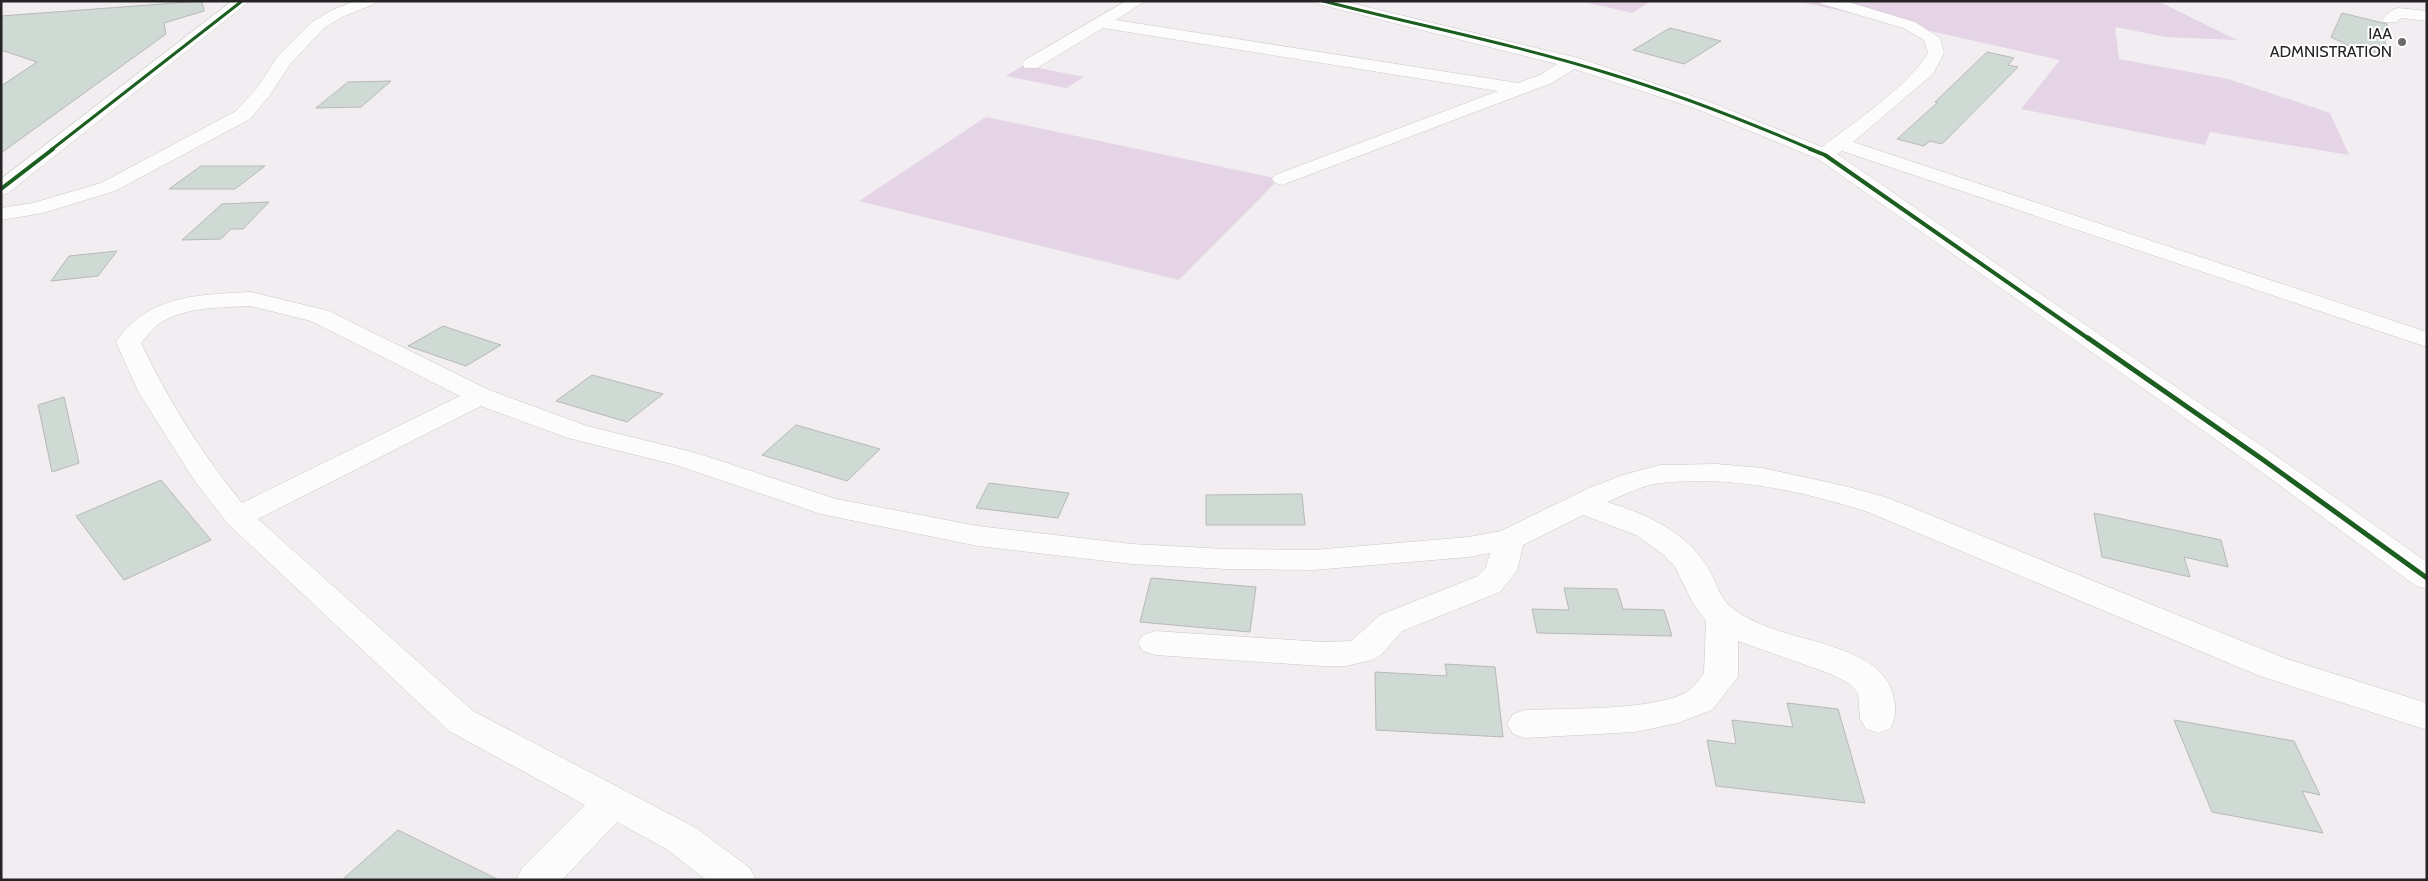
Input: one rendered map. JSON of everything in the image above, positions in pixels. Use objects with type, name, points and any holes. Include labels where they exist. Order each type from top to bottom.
[{"type":"street","points":[[1,189],[242,1]]},
{"type":"street","points":[[1,214],[36,209],[108,187],[243,115],[264,91],[284,60],[318,25],[336,14],[369,1]]},
{"type":"street","points":[[1031,64],[1137,1]]},
{"type":"street","points":[[1323,1],[1572,62],[1674,94],[1832,149],[2427,340]]},
{"type":"street","points":[[1827,1],[1909,25],[1932,38],[1936,53],[1927,70],[1911,85],[1832,149]]},
{"type":"street","points":[[2394,1],[2427,12]]},
{"type":"street","points":[[2390,19],[2398,14],[2427,16]]},
{"type":"street","points":[[1102,23],[1519,89]]},
{"type":"street","points":[[1282,179],[1546,79],[1572,62]]},
{"type":"street","points":[[1832,149],[2427,578]]},
{"type":"street","points":[[736,880],[682,839],[461,720],[238,517],[204,474],[152,393],[128,342],[150,319],[168,310],[196,302],[251,299],[320,316],[480,396],[578,432],[686,459],[831,506],[978,536],[1132,554],[1226,559],[1313,560],[1469,547],[1508,539],[1582,505],[1599,495],[1634,481],[1660,474],[1688,473],[1762,477],[1845,495],[1878,505],[2272,667],[2348,694],[2427,716]]},
{"type":"street","points":[[238,517],[480,396]]},
{"type":"street","points":[[1582,505],[1615,514],[1642,526],[1669,543],[1695,573],[1708,602],[1722,617],[1764,638],[1859,672],[1877,694],[1880,702],[1878,719]]},
{"type":"street","points":[[1155,643],[1323,654],[1346,654],[1360,651],[1369,646],[1391,623],[1488,584],[1502,571],[1508,539]]},
{"type":"street","points":[[1525,724],[1634,718],[1678,710],[1700,701],[1721,676],[1722,617]]},
{"type":"street","points":[[536,880],[614,802]]},
{"type":"shaded area","points":[[1580,1],[1651,1],[1632,13]]},
{"type":"shaded area","points":[[1797,1],[2158,1],[2237,40],[2166,37],[2115,27],[2119,59],[2228,79],[2330,113],[2349,155],[2210,132],[2205,145],[2021,109],[2060,60]]},
{"type":"shaded area","points":[[1024,65],[1084,77],[1066,88],[1006,76]]},
{"type":"shaded area","points":[[986,117],[1279,179],[1179,280],[859,201]]},
{"type":"building","points":[[202,1],[204,11],[164,23],[166,34],[1,153],[1,86],[37,62],[1,50],[1,16]]},
{"type":"building","points":[[2342,13],[2387,24],[2384,54],[2353,48],[2331,37]]},
{"type":"building","points":[[1670,28],[1721,41],[1684,64],[1633,50]]},
{"type":"building","points":[[1987,52],[2014,58],[2008,65],[2018,67],[1942,144],[1930,141],[1924,146],[1897,139],[1937,103],[1935,102]]},
{"type":"building","points":[[391,81],[361,107],[316,108],[348,82]]},
{"type":"building","points":[[201,166],[265,166],[235,189],[169,189]]},
{"type":"building","points":[[269,202],[243,229],[231,229],[221,239],[182,240],[222,204]]},
{"type":"building","points":[[117,251],[98,276],[51,281],[69,256]]},
{"type":"building","points":[[443,326],[501,345],[466,366],[408,346]]},
{"type":"building","points":[[592,375],[663,394],[627,422],[556,401]]},
{"type":"building","points":[[64,397],[79,463],[52,472],[38,405]]},
{"type":"building","points":[[796,425],[880,449],[847,481],[762,455]]},
{"type":"building","points":[[161,480],[211,540],[124,580],[76,516]]},
{"type":"building","points":[[989,483],[1069,493],[1058,518],[976,508]]},
{"type":"building","points":[[1302,494],[1305,525],[1206,525],[1206,495]]},
{"type":"building","points":[[2094,513],[2221,540],[2228,567],[2184,557],[2190,577],[2102,557]]},
{"type":"building","points":[[1151,578],[1256,587],[1250,632],[1140,622]]},
{"type":"building","points":[[1564,588],[1617,589],[1623,609],[1664,610],[1672,636],[1537,633],[1532,609],[1569,610]]},
{"type":"building","points":[[1445,664],[1495,667],[1503,737],[1376,730],[1375,672],[1447,676]]},
{"type":"building","points":[[1787,703],[1838,709],[1865,803],[1716,786],[1707,740],[1736,744],[1732,720],[1793,727]]},
{"type":"building","points":[[2174,720],[2294,741],[2320,795],[2302,791],[2323,833],[2212,812]]},
{"type":"building","points":[[398,830],[499,880],[342,880]]},
{"type":"cycle path","points":[[1,189],[242,1]]},
{"type":"cycle path","points":[[1323,1],[1511,46],[1638,82],[1701,104],[1825,155],[2262,459],[2427,578]]},
{"type":"place","name":"IAA ADMNISTRATION","points":[[2402,42]]}]
